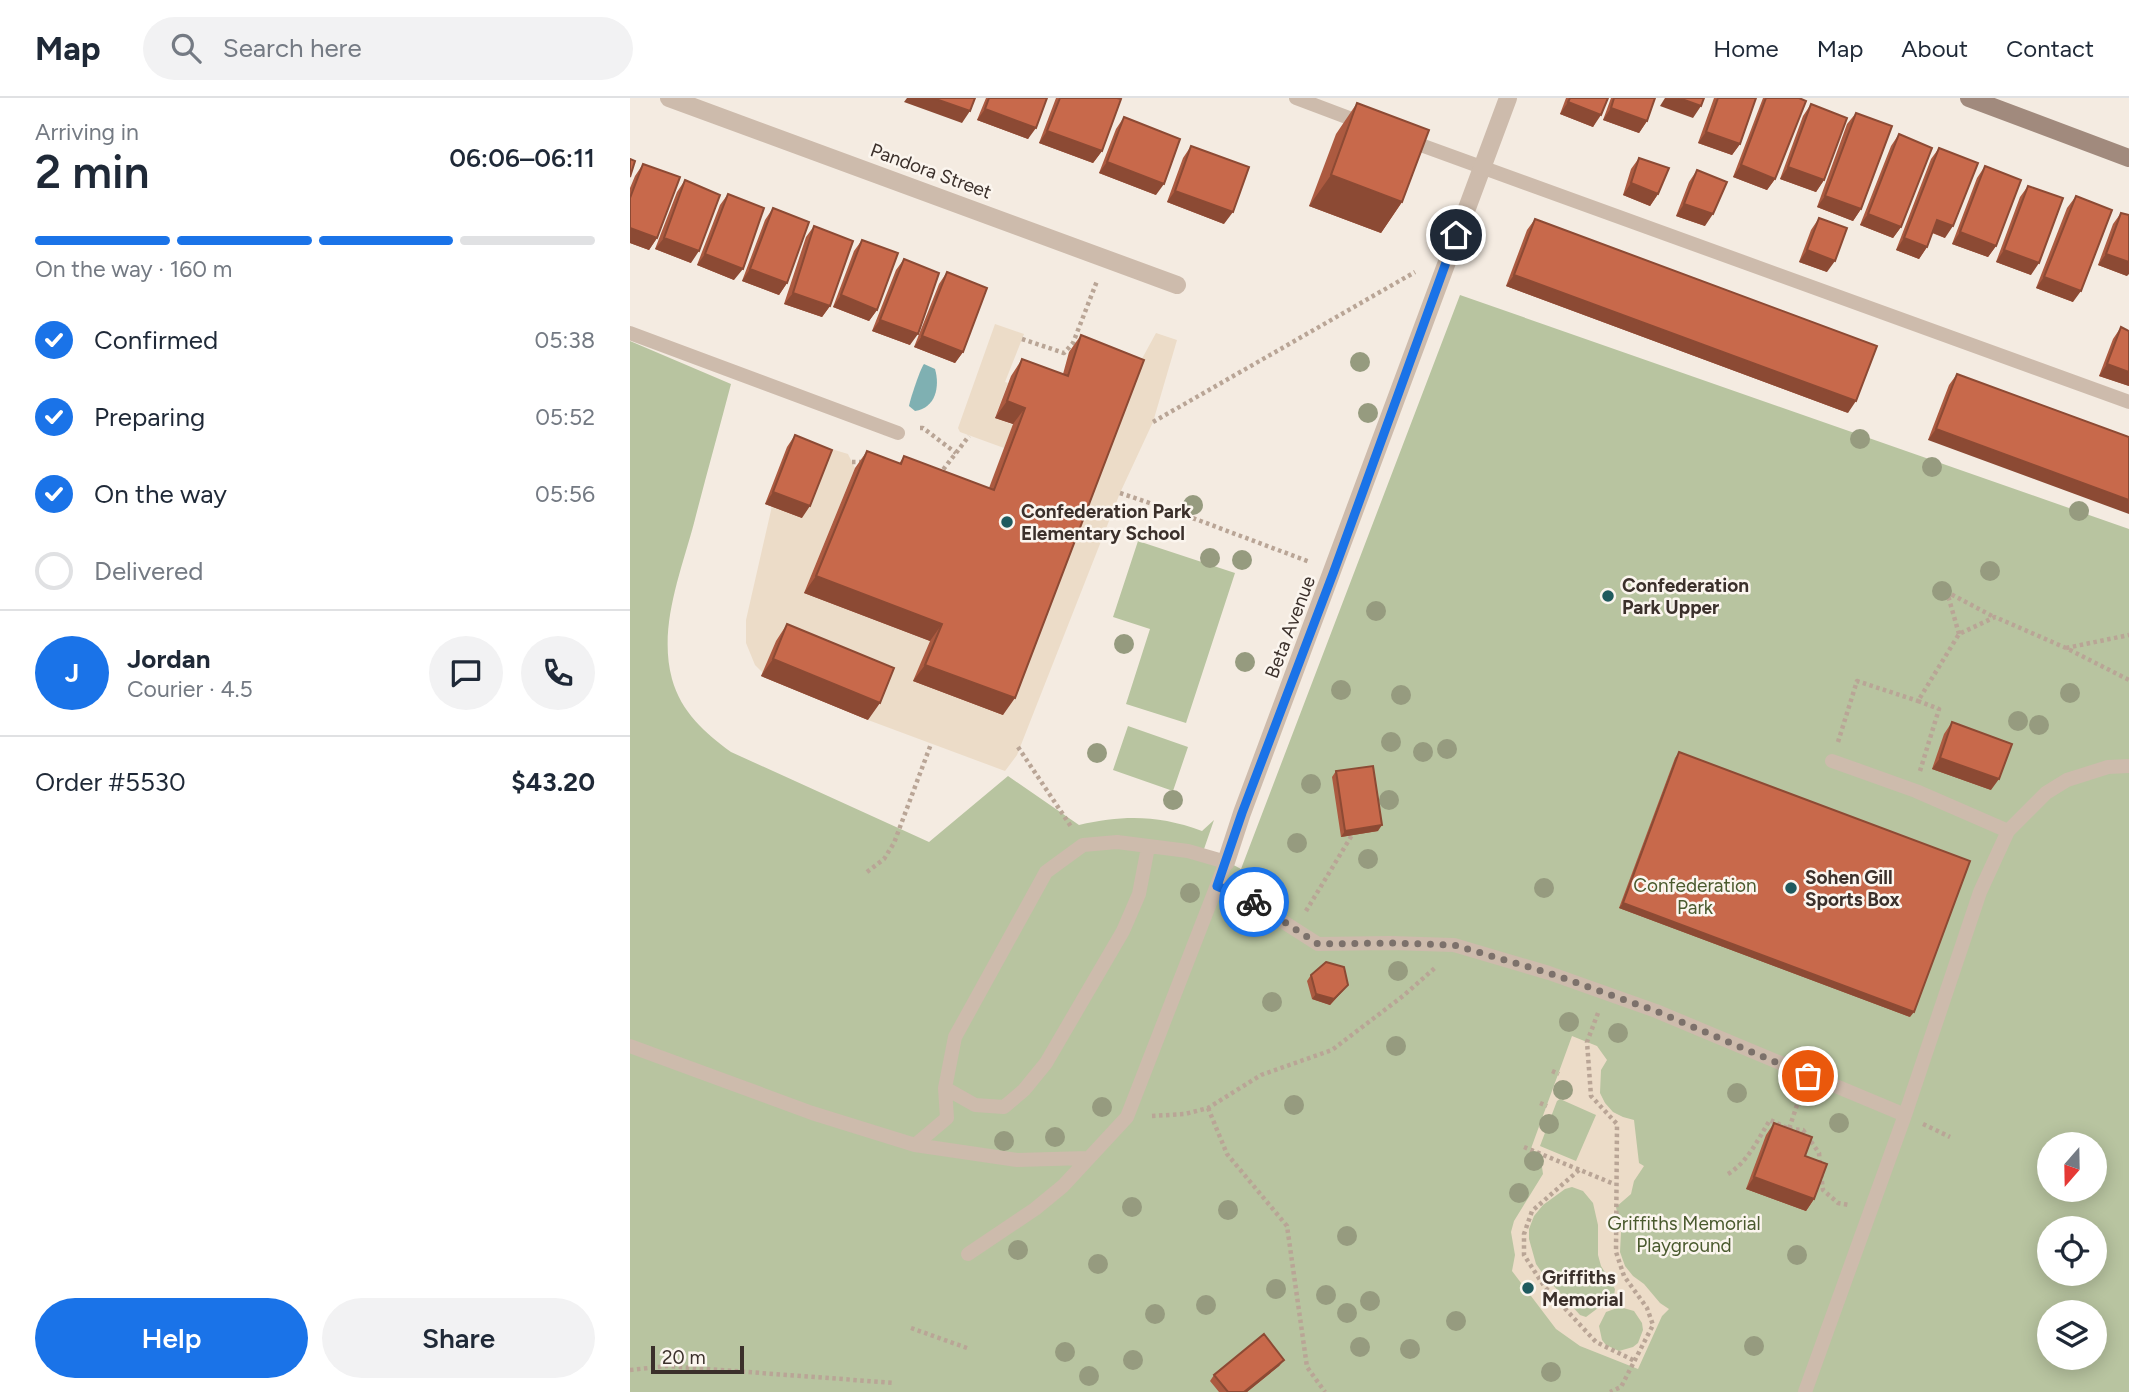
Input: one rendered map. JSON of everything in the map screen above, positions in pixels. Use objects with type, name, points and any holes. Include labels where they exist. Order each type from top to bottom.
[{"type":"street","name":"Pandora Street","points":[[669,98],[1177,285]]},
{"type":"street","name":"Beta Avenue","points":[[1226,862],[1246,800],[1334,571],[1508,98]]},
{"type":"street","points":[[1969,98],[2129,158]]},
{"type":"lane","points":[[1296,98],[2129,402]]},
{"type":"lane","points":[[630,333],[898,433]]},
{"type":"lane","points":[[1832,761],[1916,790],[2008,831]]},
{"type":"lane","points":[[1805,1392],[1905,1115],[1980,892],[2008,831],[2046,793],[2067,780],[2108,767],[2129,766]]},
{"type":"lane","points":[[915,1145],[947,1118],[945,1088],[955,1037],[1046,872],[1083,845],[1116,842],[1188,851],[1226,862]]},
{"type":"lane","points":[[945,1088],[975,1105],[1004,1107],[1024,1090],[1046,1063],[1123,931],[1139,894],[1148,847]]},
{"type":"lane","name":"Beta Avenue","points":[[968,1254],[1035,1209],[1063,1186],[1126,1117],[1226,862]]},
{"type":"lane","points":[[1217,886],[1247,898],[1318,944],[1454,945],[1549,973],[1656,1011],[1905,1115]]},
{"type":"lane","points":[[630,1046],[812,1113],[915,1145],[1017,1160],[1087,1158]]},
{"type":"path","points":[[1021,339],[1064,353],[1073,343],[1105,258]]},
{"type":"path","points":[[1153,422],[1415,272]]},
{"type":"path","points":[[898,433],[923,428],[956,453]]},
{"type":"path","points":[[931,485],[969,436]]},
{"type":"path","points":[[852,462],[865,462]]},
{"type":"path","points":[[1120,493],[1334,571]]},
{"type":"path","points":[[1959,634],[1947,592],[2129,680]]},
{"type":"path","points":[[1918,701],[1959,634],[1995,617]]},
{"type":"path","points":[[2066,648],[2129,635]]},
{"type":"path","points":[[1832,761],[1857,681],[1918,701],[1939,709],[1916,790]]},
{"type":"path","points":[[867,872],[884,859],[894,843],[931,744]]},
{"type":"path","points":[[1018,747],[1083,845]]},
{"type":"path","points":[[1295,929],[1352,835]]},
{"type":"path","points":[[1126,1117],[1185,1114],[1208,1108],[1261,1075],[1332,1049],[1422,980],[1454,945]]},
{"type":"path","points":[[1606,993],[1587,1042],[1591,1096],[1617,1124],[1616,1252],[1624,1276],[1647,1308],[1653,1325],[1621,1387],[1610,1392]]},
{"type":"path","points":[[1552,1071],[1559,1074]]},
{"type":"path","points":[[1788,1129],[1808,1076]]},
{"type":"path","points":[[1540,1103],[1547,1106]]},
{"type":"path","points":[[1208,1108],[1227,1154],[1287,1226],[1307,1367],[1325,1392]]},
{"type":"path","points":[[1728,1174],[1737,1169],[1747,1157],[1770,1120],[1788,1129],[1803,1130],[1819,1153],[1822,1190],[1838,1203],[1870,1210]]},
{"type":"path","points":[[1524,1147],[1615,1184]]},
{"type":"path","points":[[1579,1170],[1532,1211],[1524,1234],[1524,1255],[1544,1286],[1596,1342],[1635,1361]]},
{"type":"path","points":[[911,1328],[967,1348]]},
{"type":"path","points":[[630,1370],[667,1366],[895,1383]]},
{"type":"green space","name":"Confederation Park","points":[[1460,295],[2129,529],[2129,1392],[630,1392],[630,341],[731,384],[669,620],[668,659],[676,691],[695,721],[712,737],[731,752],[929,842],[1008,776],[1079,825],[1111,819],[1141,818],[1171,822],[1202,831],[1214,820],[1204,849],[1241,869]]},
{"type":"green space","points":[[1138,541],[1235,573],[1186,723],[1126,704],[1150,629],[1113,617]]},
{"type":"green space","points":[[1128,726],[1188,747],[1173,791],[1113,770]]},
{"type":"shaded area","points":[[995,324],[1024,334],[1005,382],[1008,383],[995,417],[1013,425],[1004,448],[960,432],[958,428]]},
{"type":"shaded area","points":[[1156,333],[1177,340],[1153,422],[1120,493],[1017,755],[1005,771],[868,720],[882,685],[776,641],[763,673],[755,665],[746,643],[746,620],[772,506],[795,438],[848,454],[855,468],[804,593],[930,641],[914,681],[1132,377]]},
{"type":"shaded area","points":[[1572,1036],[1597,1046],[1607,1060],[1601,1070],[1600,1093],[1613,1112],[1634,1120],[1639,1163],[1644,1166],[1634,1181],[1631,1194],[1616,1207],[1621,1232],[1620,1252],[1625,1266],[1633,1276],[1669,1309],[1662,1316],[1638,1369],[1580,1346],[1556,1329],[1512,1271],[1515,1255],[1511,1232],[1514,1221],[1543,1174],[1536,1158],[1529,1154]],"holes":[[[1560,1099],[1596,1115],[1576,1161],[1540,1146]],[[1572,1187],[1583,1191],[1593,1203],[1598,1225],[1598,1255],[1601,1266],[1615,1289],[1614,1296],[1586,1317],[1580,1315],[1543,1274],[1536,1264],[1529,1239],[1529,1229],[1534,1216],[1543,1205]],[[1620,1307],[1634,1311],[1643,1330],[1638,1343],[1619,1351],[1606,1345],[1599,1326],[1606,1312]]]},
{"type":"water","points":[[924,364],[935,369],[935,395],[928,406],[915,411],[909,406]]},
{"type":"building","points":[[933,98],[975,98],[970,111]]},
{"type":"building","points":[[989,98],[1047,98],[1036,128],[985,109]]},
{"type":"building","points":[[1060,98],[1121,99],[1102,151],[1047,131]]},
{"type":"building","points":[[1570,98],[1608,98],[1601,115],[1568,102]]},
{"type":"building","points":[[1614,98],[1655,98],[1647,121],[1611,108]]},
{"type":"building","points":[[1679,98],[1704,98],[1701,106]]},
{"type":"building","points":[[1718,98],[1756,98],[1740,144],[1706,132]]},
{"type":"building","points":[[1766,98],[1799,98],[1806,101],[1775,179],[1741,165]]},
{"type":"building","points":[[1357,103],[1429,130],[1402,202],[1331,175]]},
{"type":"building","points":[[1811,104],[1847,118],[1824,180],[1788,167]]},
{"type":"building","points":[[1856,113],[1892,126],[1861,209],[1825,196]]},
{"type":"building","points":[[1124,117],[1180,139],[1164,184],[1107,162]]},
{"type":"building","points":[[1899,134],[1932,148],[1901,227],[1868,214]]},
{"type":"building","points":[[1191,146],[1249,167],[1233,212],[1175,191]]},
{"type":"building","points":[[1939,148],[1978,163],[1953,226],[1937,220],[1927,247],[1904,238]]},
{"type":"building","points":[[1639,158],[1669,168],[1658,194],[1631,183]]},
{"type":"building","points":[[630,159],[635,161],[630,177]]},
{"type":"building","points":[[643,164],[680,177],[657,238],[630,228],[630,198]]},
{"type":"building","points":[[1985,166],[2021,180],[1996,246],[1960,232]]},
{"type":"building","points":[[1697,170],[1727,182],[1713,214],[1684,204]]},
{"type":"building","points":[[685,180],[720,195],[699,251],[664,238]]},
{"type":"building","points":[[2028,186],[2063,198],[2039,263],[2004,250]]},
{"type":"building","points":[[728,194],[764,208],[743,269],[705,254]]},
{"type":"building","points":[[2076,196],[2112,210],[2081,291],[2044,277]]},
{"type":"building","points":[[773,208],[809,222],[787,283],[750,269]]},
{"type":"building","points":[[2121,213],[2129,215],[2129,262],[2106,254]]},
{"type":"building","points":[[1819,218],[1847,228],[1835,261],[1807,250]]},
{"type":"building","points":[[1535,219],[1877,346],[1856,401],[1514,275]]},
{"type":"building","points":[[814,226],[853,241],[830,306],[793,293]]},
{"type":"building","points":[[862,240],[898,253],[877,310],[841,295]]},
{"type":"building","points":[[904,259],[939,273],[918,334],[880,320]]},
{"type":"building","points":[[947,272],[987,288],[963,352],[922,336]]},
{"type":"building","points":[[2121,327],[2129,331],[2129,372],[2107,364]]},
{"type":"building","points":[[1081,335],[1144,360],[1015,698],[925,665],[942,624],[816,576],[867,451],[901,464],[904,456],[994,490],[1025,408],[1007,401],[1022,359],[1068,376]]},
{"type":"building","points":[[1957,374],[2129,437],[2129,500],[1936,429]]},
{"type":"building","points":[[795,435],[832,450],[810,506],[773,492]]},
{"type":"building","points":[[787,624],[894,668],[880,703],[773,659]]},
{"type":"building","points":[[1952,722],[2012,744],[1999,779],[1940,758]]},
{"type":"building","name":"Sohen Gill Sports Box","points":[[1679,752],[1970,861],[1914,1012],[1623,903]]},
{"type":"building","points":[[1373,766],[1382,825],[1345,831],[1336,771]]},
{"type":"building","points":[[1326,962],[1344,967],[1348,985],[1334,999],[1316,994],[1311,975]]},
{"type":"building","points":[[1774,1123],[1812,1137],[1805,1156],[1827,1164],[1814,1199],[1754,1177]]},
{"type":"building","points":[[1264,1334],[1284,1360],[1244,1392],[1228,1392],[1214,1375]]},
{"type":"way so far","points":[[1254,902],[1318,944],[1454,945],[1549,973],[1656,1011],[1808,1076]]},
{"type":"place","name":"Confederation Park Elementary School","points":[[1007,522]]},
{"type":"place","name":"Confederation Park Upper","points":[[1608,596]]},
{"type":"place","name":"Sohen Gill Sports Box","points":[[1791,888]]},
{"type":"place","name":"Griffiths Memorial","points":[[1528,1288]]},
{"type":"route","points":[[1254,902],[1217,886],[1456,235]]},
{"type":"park label","name":"Griffiths Memorial Playground","points":[[1684,1234]]}]
